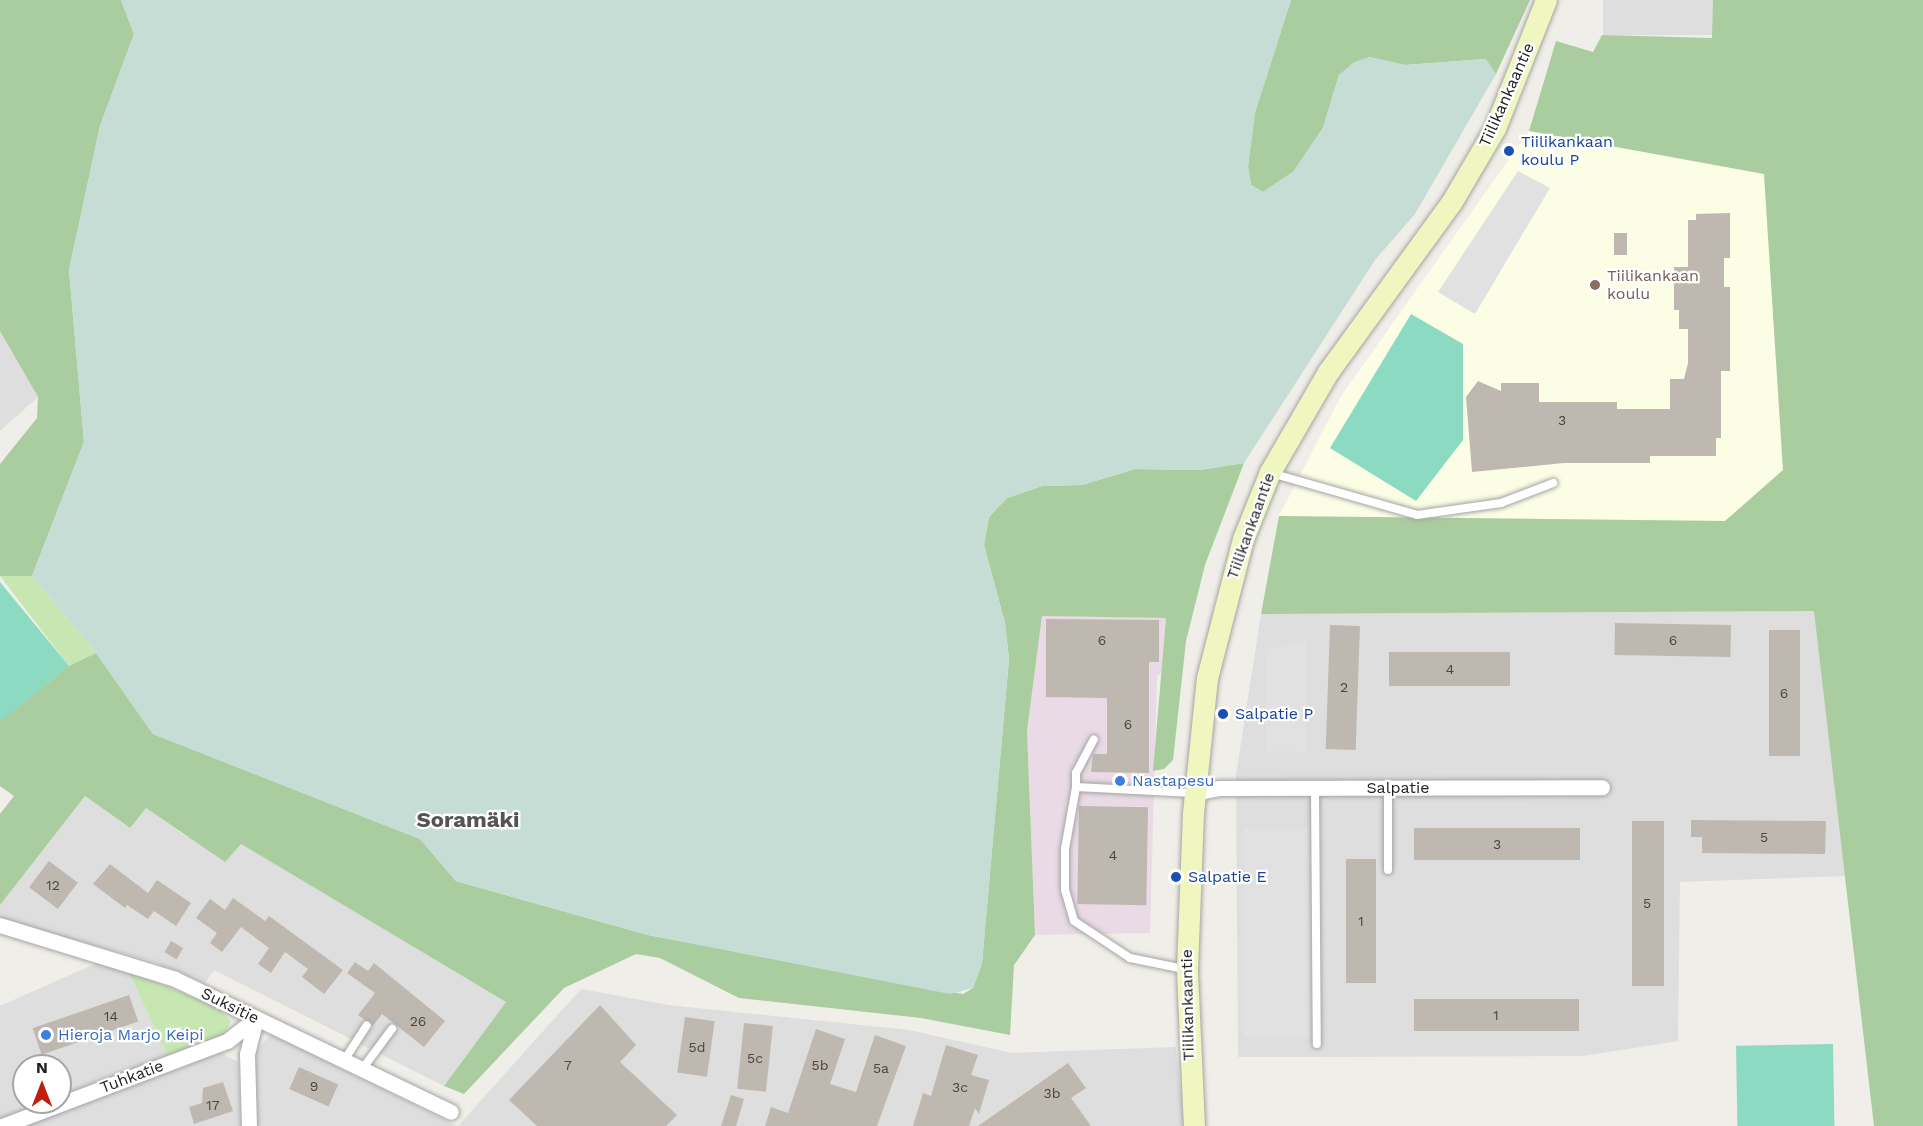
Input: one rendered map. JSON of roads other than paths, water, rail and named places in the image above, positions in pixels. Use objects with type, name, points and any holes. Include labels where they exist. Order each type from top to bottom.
[{"type":"street","name":"Tiilikankaantie","points":[[1194,1126],[1187,969],[1194,793],[1216,633],[1243,539],[1270,472],[1328,372],[1473,165],[1495,128],[1546,0]]},
{"type":"street","name":"Salpatie","points":[[1194,793],[1315,788],[1602,788]]},
{"type":"street","name":"Suksitie","points":[[0,926],[154,971],[345,1059],[451,1112]]},
{"type":"street","name":"Tuhkatie","points":[[2,1126],[227,1041],[256,1018]]},
{"type":"street","points":[[249,1126],[247,1054],[256,1018]]},
{"type":"lane","points":[[1270,472],[1417,515],[1501,503],[1553,483]]},
{"type":"lane","points":[[1094,740],[1076,773],[1076,787],[1065,849],[1065,890],[1074,921],[1130,958],[1187,969]]},
{"type":"lane","points":[[1076,787],[1194,793]]},
{"type":"lane","points":[[1315,788],[1317,1044]]},
{"type":"lane","points":[[1388,788],[1388,870]]},
{"type":"lane","points":[[345,1059],[367,1025]]},
{"type":"lane","points":[[363,1068],[392,1029]]},
{"type":"place","name":"Tiilikankaan koulu P","points":[[1509,151]]},
{"type":"place","name":"Tiilikankaan koulu","points":[[1595,285]]},
{"type":"place","name":"Salpatie P","points":[[1223,714]]},
{"type":"place","name":"Nastapesu","points":[[1120,781]]},
{"type":"place","name":"Salpatie E","points":[[1176,877]]},
{"type":"place","name":"Hieroja Marjo Keipi","points":[[46,1035]]},
{"type":"district","name":"Soramäki","points":[[468,820]]}]
